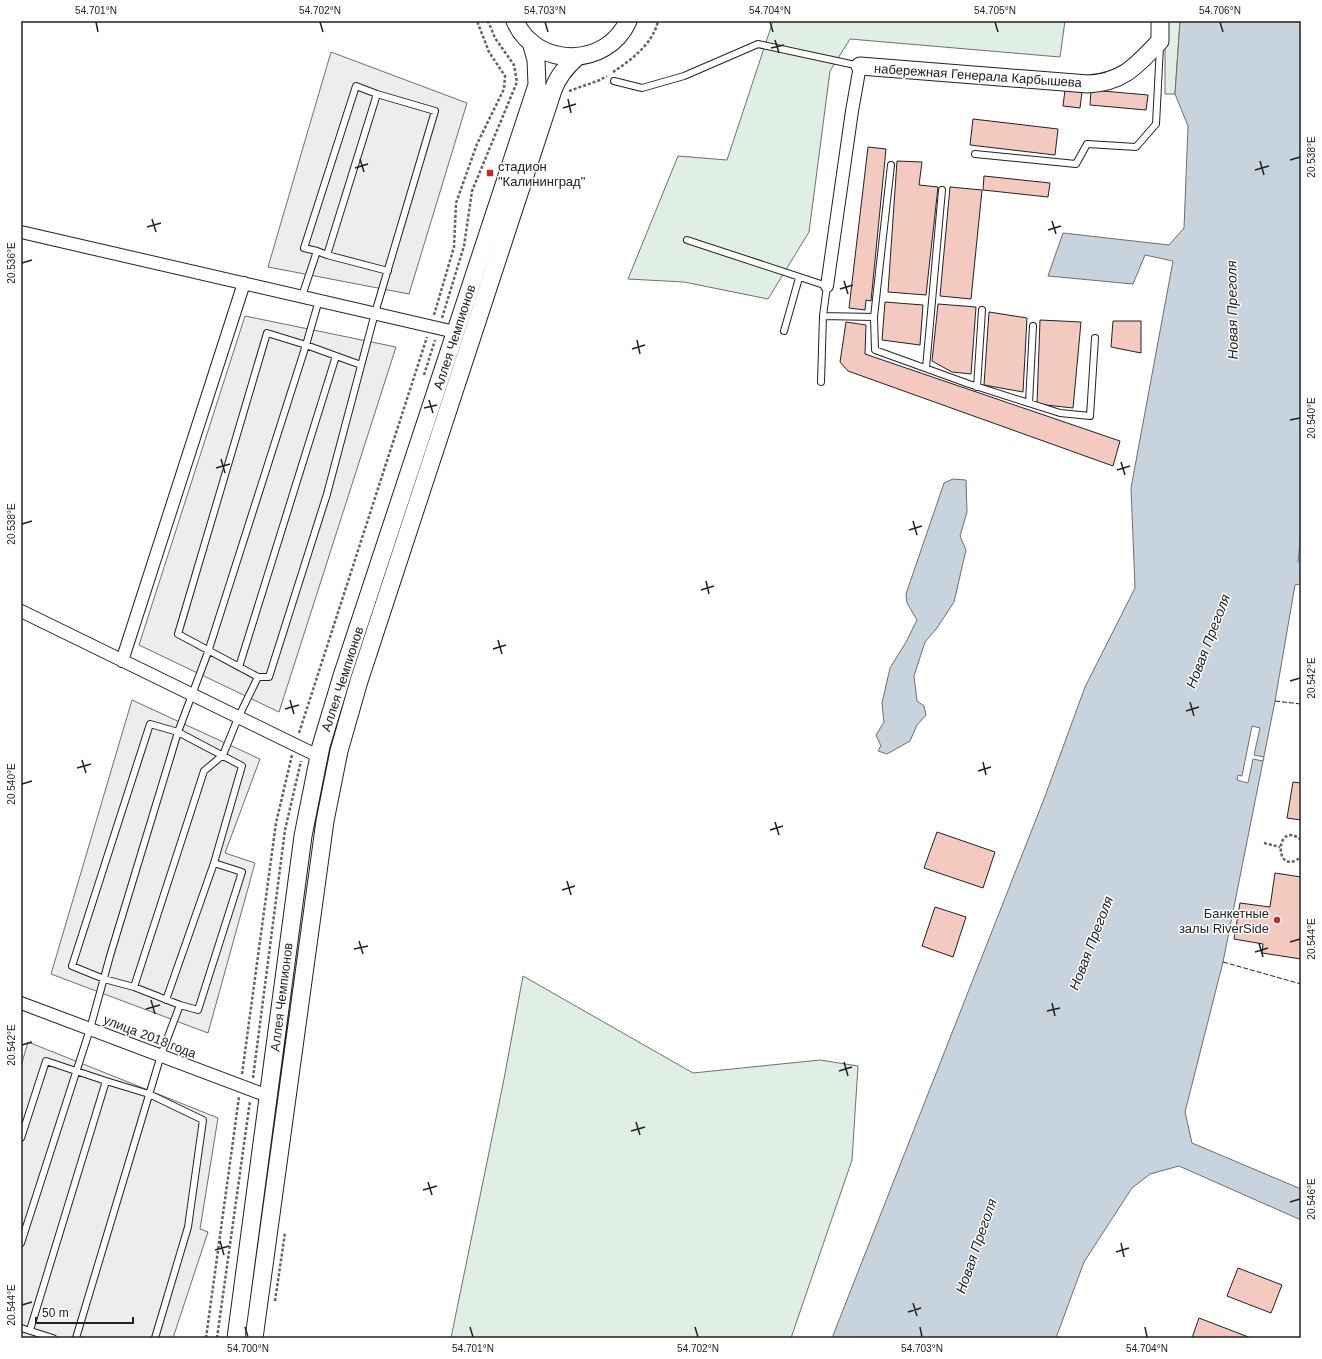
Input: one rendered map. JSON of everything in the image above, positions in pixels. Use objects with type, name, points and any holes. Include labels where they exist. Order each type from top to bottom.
[{"type":"main road","name":"Аллея Чемпионов","points":[[515,21],[523,34],[531,42],[552,54],[577,57],[600,51],[610,44],[619,36],[628,21]]},
{"type":"main road","points":[[1160,21],[1160,41]]},
{"type":"main road","name":"набережная Генерала Карбышева","points":[[860,66],[1088,84],[1105,83],[1133,69],[1160,41]]},
{"type":"main road","name":"Аллея Чемпионов","points":[[236,1338],[305,823],[318,756],[342,676],[537,85],[536,60],[531,42]]},
{"type":"main road","name":"Аллея Чемпионов","points":[[254,1338],[322,839],[340,751],[359,681],[553,90],[564,69],[577,57]]},
{"type":"street","name":"набережная Генерала Карбышева","points":[[827,286],[852,111],[860,66]]},
{"type":"street","points":[[21,232],[455,332]]},
{"type":"street","points":[[122,661],[244,283]]},
{"type":"street","points":[[21,611],[318,756]]},
{"type":"street","name":"улица 2018 года","points":[[21,1003],[268,1096]]},
{"type":"lane","points":[[975,154],[1076,164],[1088,144],[1136,147],[1156,124],[1160,41]]},
{"type":"lane","points":[[614,81],[642,88],[684,76],[758,44],[860,66]]},
{"type":"lane","points":[[361,365],[306,345],[267,333],[178,634],[208,652],[258,677],[269,677],[327,494],[375,313],[388,271],[435,111],[377,94],[356,86],[304,248],[388,271]]},
{"type":"lane","points":[[327,255],[377,94]]},
{"type":"lane","points":[[891,165],[874,317],[875,350],[1060,413],[1090,416],[1095,338]]},
{"type":"lane","points":[[926,368],[942,190]]},
{"type":"lane","points":[[687,240],[827,286],[823,316],[821,382]]},
{"type":"lane","points":[[302,296],[317,251]]},
{"type":"lane","points":[[784,331],[799,278]]},
{"type":"lane","points":[[21,1243],[90,1029],[178,732],[193,696],[208,652],[320,300]]},
{"type":"lane","points":[[977,386],[982,310]]},
{"type":"lane","points":[[823,316],[874,317]]},
{"type":"lane","points":[[1030,403],[1033,326]]},
{"type":"lane","points":[[239,667],[336,356]]},
{"type":"lane","points":[[134,987],[204,770],[223,755],[238,718],[258,677]]},
{"type":"lane","points":[[166,1000],[214,863],[242,766],[178,732],[150,724],[72,966],[104,979],[134,987],[166,1000],[198,1010],[242,872],[214,863]]},
{"type":"lane","points":[[76,1338],[149,1094],[180,1005]]},
{"type":"lane","points":[[21,1138],[46,1060],[149,1094],[203,1120],[188,1227],[154,1338]]},
{"type":"lane","points":[[30,1330],[106,1081]]},
{"type":"lane","points":[[21,1328],[53,1338]]},
{"type":"path","points":[[566,98],[568,91],[600,80],[635,57],[656,29],[658,21]]},
{"type":"path","points":[[1301,840],[1295,837],[1288,837],[1282,841],[1280,846],[1280,854],[1286,860],[1294,861],[1301,857]]},
{"type":"path","points":[[1264,843],[1280,846]]},
{"type":"path","points":[[274,1303],[284,1230]]},
{"type":"green space","points":[[773,21],[1065,21],[1060,57],[850,39],[830,71],[809,232],[768,299],[684,282],[628,279],[678,156],[727,160]]},
{"type":"green space","points":[[1165,21],[1180,21],[1175,94],[1165,94]]},
{"type":"green space","points":[[523,976],[693,1073],[820,1060],[858,1066],[852,1160],[791,1338],[451,1338],[504,1079]]},
{"type":"shaded area","points":[[331,52],[467,103],[409,294],[268,267]]},
{"type":"shaded area","points":[[245,316],[396,347],[279,712],[139,645]]},
{"type":"shaded area","points":[[132,700],[260,759],[225,853],[255,863],[208,1033],[51,974]]},
{"type":"shaded area","points":[[28,1042],[218,1118],[200,1229],[208,1232],[173,1338],[21,1338],[21,1066]]},
{"type":"water","name":"Новая Преголя","points":[[1180,21],[1301,21],[1301,534],[1298,562],[1301,563],[1301,584],[1295,585],[1275,701],[1223,962],[1185,1112],[1192,1143],[1301,1189],[1301,1220],[1179,1166],[1150,1174],[1132,1188],[1084,1262],[1056,1338],[832,1338],[1044,799],[1085,687],[1135,588],[1131,488],[1173,261],[1145,255],[1133,284],[1048,276],[1063,233],[1169,245],[1184,228],[1188,126],[1175,94]]},
{"type":"water","points":[[953,479],[966,480],[967,512],[960,536],[966,550],[954,602],[937,628],[925,642],[914,676],[917,701],[924,706],[926,715],[917,725],[910,741],[887,754],[878,751],[881,746],[876,735],[884,722],[882,703],[890,668],[917,620],[907,603],[906,594],[944,483]]},
{"type":"pier","points":[[1252,726],[1260,728],[1254,755],[1264,757],[1263,761],[1253,759],[1248,783],[1237,780],[1238,775],[1242,776]]},
{"type":"building","points":[[1065,90],[1082,92],[1080,108],[1063,106]]},
{"type":"building","points":[[1091,90],[1148,95],[1146,110],[1090,105]]},
{"type":"building","points":[[973,119],[1058,129],[1055,155],[970,145]]},
{"type":"building","points":[[868,147],[886,149],[871,301],[866,300],[865,310],[849,308]]},
{"type":"building","points":[[897,161],[922,162],[919,185],[938,187],[926,295],[888,292]]},
{"type":"building","points":[[984,176],[1050,183],[1048,197],[983,190]]},
{"type":"building","points":[[950,187],[982,190],[971,299],[940,296]]},
{"type":"building","points":[[885,302],[923,305],[920,345],[882,340]]},
{"type":"building","points":[[938,304],[976,307],[971,374],[952,372],[932,361]]},
{"type":"building","points":[[989,312],[1027,318],[1023,392],[984,385]]},
{"type":"building","points":[[1040,320],[1081,322],[1073,408],[1037,404]]},
{"type":"building","points":[[1113,321],[1141,321],[1141,353],[1111,347]]},
{"type":"building","points":[[846,322],[866,325],[865,354],[1120,441],[1113,466],[848,371],[840,362]]},
{"type":"building","points":[[1293,782],[1301,783],[1301,820],[1287,818]]},
{"type":"building","points":[[937,832],[995,852],[983,888],[924,868]]},
{"type":"building","points":[[1275,873],[1301,877],[1301,959],[1262,953],[1263,944],[1234,939],[1240,903],[1270,907]]},
{"type":"building","points":[[935,907],[966,917],[953,957],[922,946]]},
{"type":"building","points":[[1238,1268],[1282,1285],[1271,1313],[1227,1296]]},
{"type":"building","points":[[1199,1318],[1251,1338],[1192,1338]]},
{"type":"fence","points":[[1275,701],[1301,704]]},
{"type":"fence","points":[[1223,962],[1301,984]]},
{"type":"place","name":"стадион \"Калининград\"","points":[[490,173]]},
{"type":"place","name":"Банкетные залы RiverSide","points":[[1277,920]]}]
